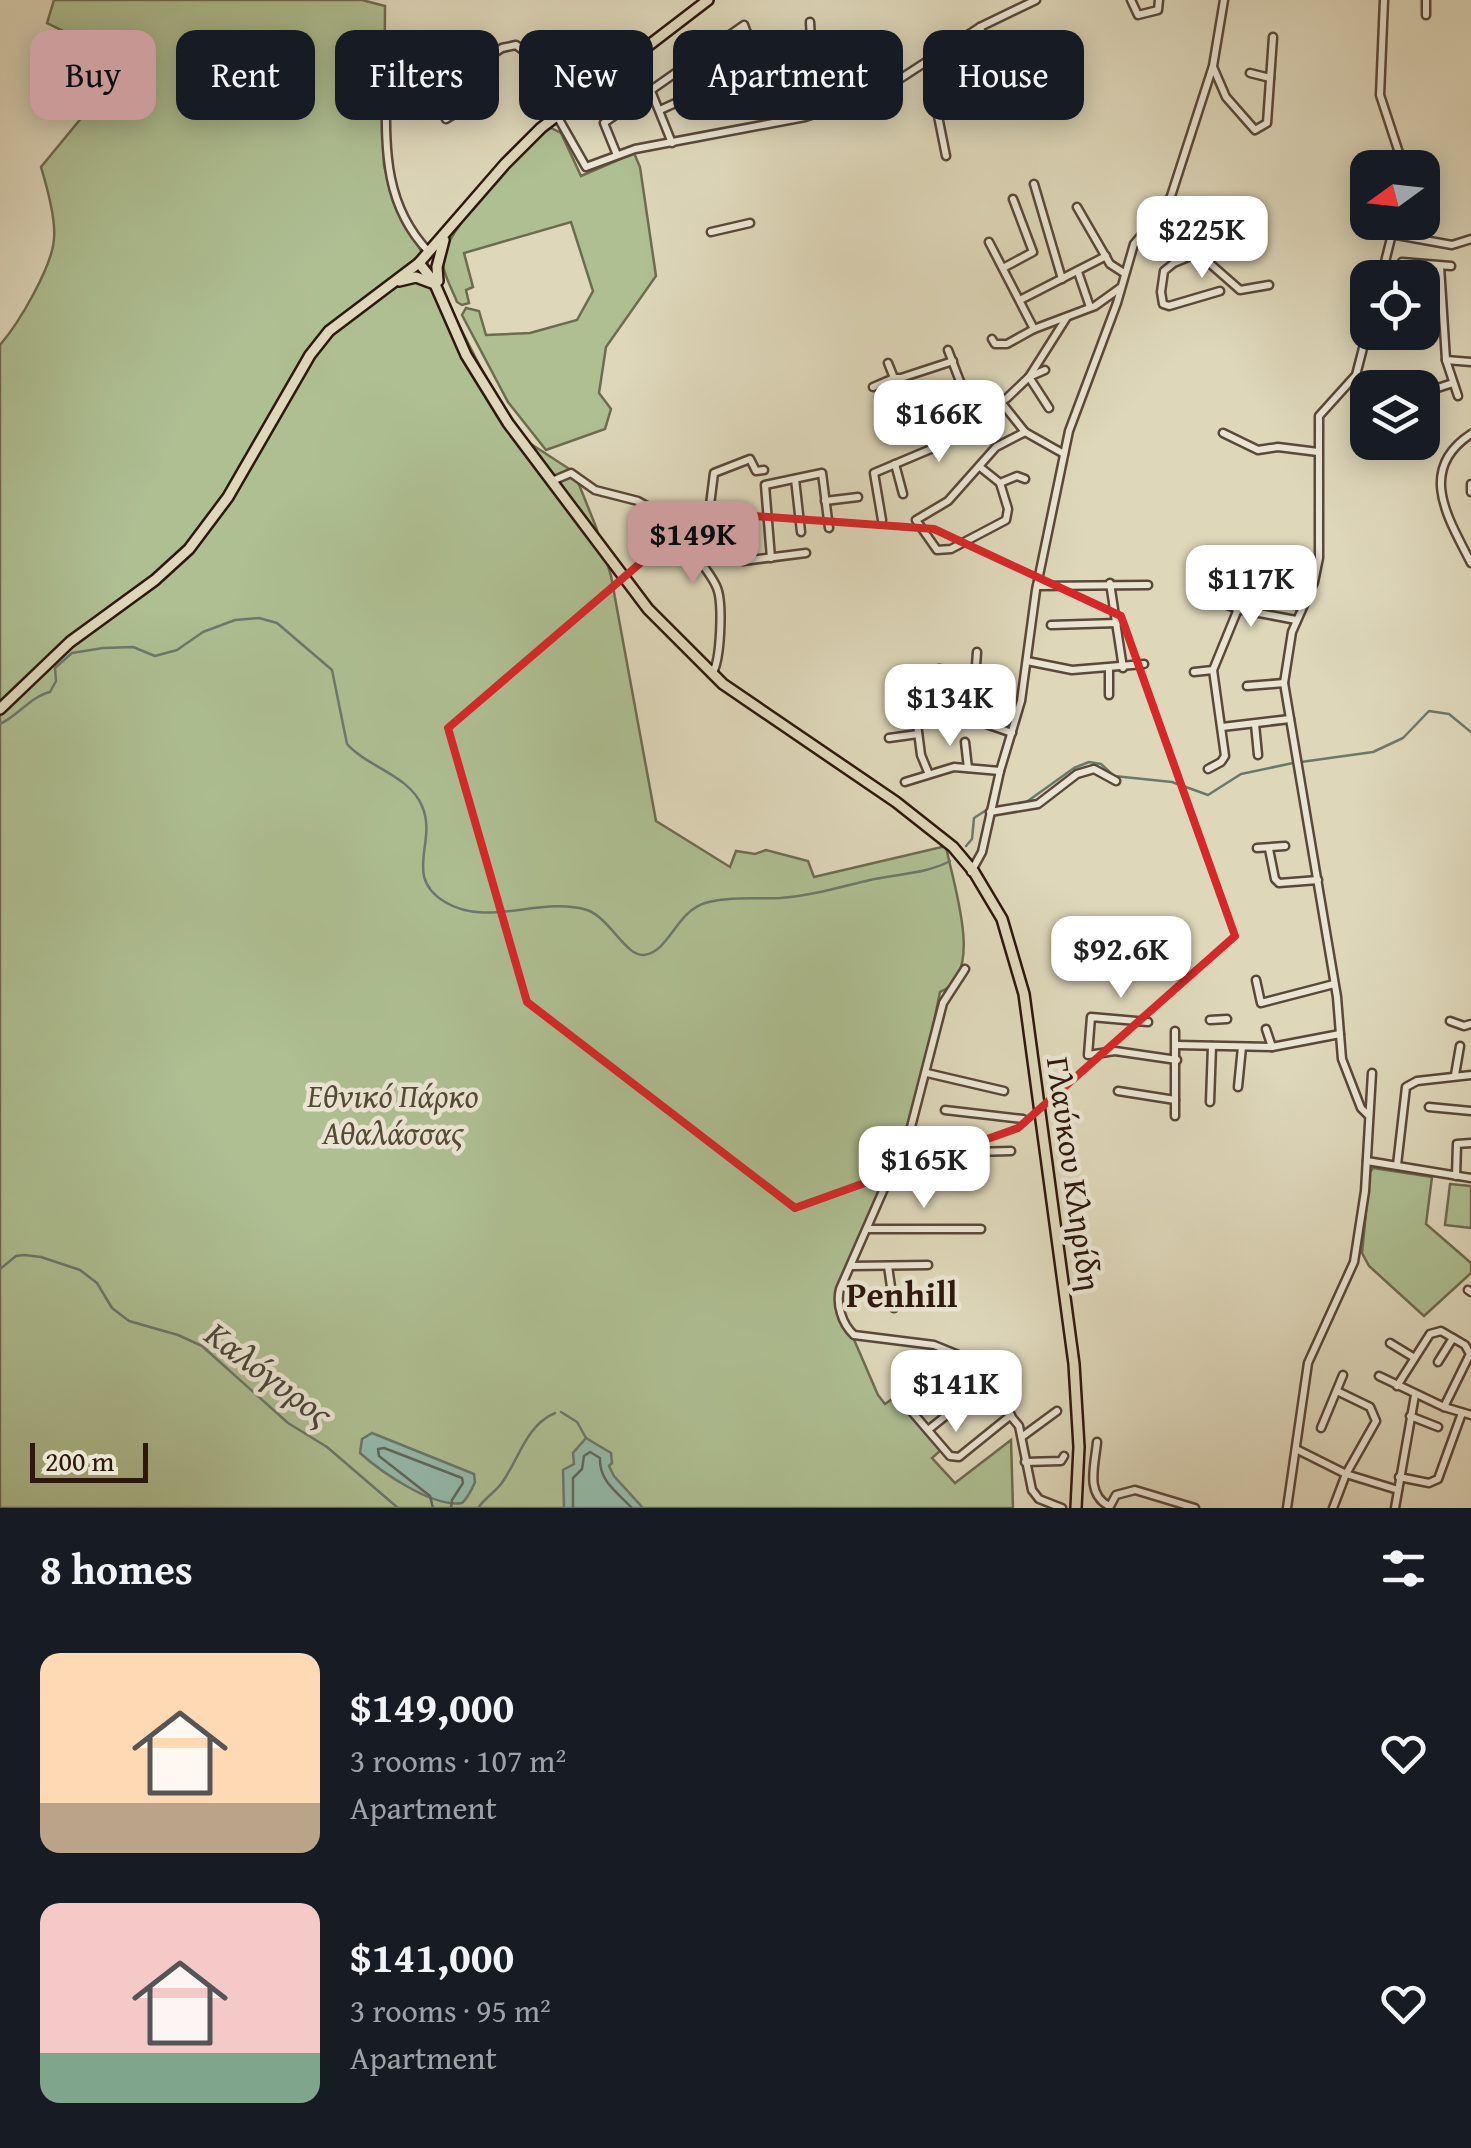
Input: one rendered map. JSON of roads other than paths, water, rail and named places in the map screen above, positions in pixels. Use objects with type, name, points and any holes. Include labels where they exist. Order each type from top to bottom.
[{"type":"main road","points":[[653,42],[708,0]]},
{"type":"main road","points":[[0,709],[70,642],[155,580],[190,549],[215,518],[310,354],[329,330],[423,258],[505,164],[552,120]]},
{"type":"main road","points":[[392,284],[420,278],[438,285],[437,267],[447,232]]},
{"type":"main road","name":"Γλαύκου Κληρίδη","points":[[423,258],[474,367],[508,423],[648,609],[712,674],[751,706],[923,822],[972,872],[991,905],[1012,949],[1024,994],[1077,1408],[1079,1448],[1074,1508]]},
{"type":"street","points":[[903,76],[980,27],[1035,0]]},
{"type":"street","points":[[1131,0],[1138,15],[1158,10],[1159,0]]},
{"type":"street","points":[[972,872],[982,852],[1021,701],[1038,586],[1076,411],[1134,244],[1164,209],[1212,66],[1224,0]]},
{"type":"street","points":[[1384,0],[1380,95],[1398,150]]},
{"type":"street","points":[[1426,0],[1426,15]]},
{"type":"street","points":[[810,22],[810,30]]},
{"type":"street","points":[[653,89],[744,25],[759,65],[660,110]]},
{"type":"street","points":[[1212,66],[1226,97],[1255,130],[1267,124],[1273,37]]},
{"type":"street","points":[[1250,73],[1270,78]]},
{"type":"street","points":[[653,94],[672,143]]},
{"type":"street","points":[[385,120],[389,179],[423,258]]},
{"type":"street","points":[[563,120],[586,167],[617,154],[794,120]]},
{"type":"street","points":[[608,120],[604,123],[617,154]]},
{"type":"street","points":[[939,120],[946,156]]},
{"type":"street","points":[[1034,184],[1062,279]]},
{"type":"street","points":[[1003,268],[1033,252],[1013,198]]},
{"type":"street","points":[[1077,207],[1115,270],[1124,273]]},
{"type":"street","points":[[1164,209],[1198,253],[1240,290],[1269,285]]},
{"type":"street","points":[[711,232],[750,223]]},
{"type":"street","points":[[1425,240],[1452,245],[1471,239]]},
{"type":"street","points":[[989,242],[1034,329]]},
{"type":"street","points":[[1198,253],[1164,272],[1164,304],[1169,306],[1220,291]]},
{"type":"street","points":[[1020,300],[1106,256]]},
{"type":"street","points":[[1451,266],[1440,266],[1446,360],[1458,396]]},
{"type":"street","points":[[1078,272],[1090,307]]},
{"type":"street","points":[[992,339],[995,344],[1007,344],[1090,307],[1120,288]]},
{"type":"street","points":[[1030,377],[1067,316]]},
{"type":"street","points":[[948,350],[964,392],[979,416]]},
{"type":"street","points":[[1363,350],[1356,375],[1321,412],[1319,558],[1314,582],[1296,620],[1284,683],[1318,880],[1344,1068],[1362,1110],[1368,1115]]},
{"type":"street","points":[[1446,360],[1471,362]]},
{"type":"street","points":[[874,386],[952,361]]},
{"type":"street","points":[[888,363],[894,378]]},
{"type":"street","points":[[882,520],[874,473],[938,446],[1045,370]]},
{"type":"street","points":[[1030,377],[1049,408]]},
{"type":"street","points":[[1440,387],[1453,383]]},
{"type":"street","points":[[897,419],[964,392]]},
{"type":"street","points":[[1001,402],[1025,432],[1064,454]]},
{"type":"street","points":[[980,467],[1000,483],[1008,510],[1006,520],[951,549],[937,550],[916,520],[948,501],[996,448],[1025,432]]},
{"type":"street","points":[[1223,433],[1258,450],[1278,447],[1318,452]]},
{"type":"street","points":[[1471,434],[1446,460],[1440,489],[1445,510],[1471,563]]},
{"type":"street","points":[[692,545],[695,525],[709,512],[714,474],[750,458],[756,470],[764,470]]},
{"type":"street","points":[[895,464],[903,494]]},
{"type":"street","points":[[771,558],[765,485],[822,473],[829,528]]},
{"type":"street","points":[[551,481],[571,474],[595,490],[638,501],[670,519],[722,534],[738,559],[806,553]]},
{"type":"street","points":[[1000,483],[1017,476],[1025,479]]},
{"type":"street","points":[[794,479],[801,532]]},
{"type":"street","points":[[1471,484],[1471,492]]},
{"type":"street","points":[[826,501],[858,496]]},
{"type":"street","points":[[670,519],[692,545],[718,593],[719,660],[712,674]]},
{"type":"street","points":[[1110,583],[1123,668]]},
{"type":"street","points":[[1038,586],[1148,585]]},
{"type":"street","points":[[1217,601],[1238,610],[1296,620]]},
{"type":"street","points":[[1208,769],[1225,756],[1213,670],[1238,610]]},
{"type":"street","points":[[1051,625],[1117,623]]},
{"type":"street","points":[[977,652],[972,720],[1012,733]]},
{"type":"street","points":[[1026,660],[1072,670],[1144,664]]},
{"type":"street","points":[[1109,669],[1109,695]]},
{"type":"street","points":[[939,670],[976,674]]},
{"type":"street","points":[[1194,672],[1213,670]]},
{"type":"street","points":[[1247,686],[1284,683]]},
{"type":"street","points":[[928,772],[916,716],[940,716]]},
{"type":"street","points":[[1222,727],[1290,718]]},
{"type":"street","points":[[1256,724],[1258,755]]},
{"type":"street","points":[[889,738],[918,734]]},
{"type":"street","points":[[964,742],[968,768]]},
{"type":"street","points":[[904,782],[954,767],[1000,771]]},
{"type":"street","points":[[991,809],[1038,804],[1077,774],[1094,769],[1116,781]]},
{"type":"street","points":[[1257,848],[1285,846]]},
{"type":"street","points":[[1269,849],[1278,882],[1318,880]]},
{"type":"street","points":[[965,969],[943,1002],[927,1073],[900,1154],[838,1296],[849,1330],[860,1336],[934,1345],[955,1352],[967,1362],[1011,1415],[1023,1436],[1028,1483],[1039,1499],[1062,1508]]},
{"type":"street","points":[[1256,980],[1261,1003],[1334,984]]},
{"type":"street","points":[[1148,1022],[1091,1017],[1088,1055],[1115,1051],[1176,1060]]},
{"type":"street","points":[[1210,1020],[1226,1020]]},
{"type":"street","points":[[1450,1021],[1471,1024]]},
{"type":"street","points":[[1266,1029],[1272,1047]]},
{"type":"street","points":[[1175,1116],[1176,1031]]},
{"type":"street","points":[[1177,1045],[1272,1047],[1340,1034]]},
{"type":"street","points":[[1210,1102],[1212,1046]]},
{"type":"street","points":[[1238,1086],[1242,1046]]},
{"type":"street","points":[[1455,1075],[1460,1046]]},
{"type":"street","points":[[927,1073],[1004,1091]]},
{"type":"street","points":[[1288,1508],[1308,1363],[1354,1266],[1367,1161],[1372,1073]]},
{"type":"street","points":[[1397,1165],[1406,1087],[1418,1081],[1471,1075]]},
{"type":"street","points":[[1118,1092],[1175,1100]]},
{"type":"street","points":[[1430,1107],[1471,1111]]},
{"type":"street","points":[[945,1110],[1024,1119]]},
{"type":"street","points":[[1456,1176],[1457,1144],[1471,1143]]},
{"type":"street","points":[[900,1154],[1011,1151]]},
{"type":"street","points":[[932,1155],[934,1186]]},
{"type":"street","points":[[1367,1161],[1471,1178]]},
{"type":"street","points":[[867,1229],[982,1229]]},
{"type":"street","points":[[851,1266],[928,1264]]},
{"type":"street","points":[[888,1266],[894,1308]]},
{"type":"street","points":[[1397,1386],[1413,1357],[1435,1330],[1453,1338],[1467,1347],[1470,1354],[1444,1407]]},
{"type":"street","points":[[1438,1362],[1453,1338]]},
{"type":"street","points":[[1390,1343],[1413,1357]]},
{"type":"street","points":[[943,1363],[902,1399],[954,1459],[1011,1415]]},
{"type":"street","points":[[1321,1428],[1343,1375]]},
{"type":"street","points":[[1380,1376],[1467,1414],[1438,1480],[1430,1483],[1400,1477]]},
{"type":"street","points":[[1333,1508],[1346,1474],[1376,1421],[1368,1405],[1336,1391]]},
{"type":"street","points":[[928,1430],[972,1394]]},
{"type":"street","points":[[1395,1508],[1415,1394]]},
{"type":"street","points":[[1023,1436],[1057,1411]]},
{"type":"street","points":[[1410,1416],[1438,1427]]},
{"type":"street","points":[[1097,1442],[1093,1489],[1109,1507],[1118,1494],[1132,1490],[1195,1508]]},
{"type":"street","points":[[1296,1449],[1346,1474],[1398,1490]]},
{"type":"street","points":[[1025,1462],[1061,1460],[1064,1456]]},
{"type":"street","points":[[1033,1508],[1039,1499]]},
{"type":"water","points":[[372,1433],[474,1474],[475,1482],[468,1496],[462,1503],[437,1500],[394,1478],[360,1453],[362,1439]]},
{"type":"water","points":[[586,1438],[611,1453],[609,1466],[614,1476],[643,1508],[564,1508],[563,1470],[574,1464],[573,1453]]},
{"type":"waterway","points":[[0,724],[50,692],[56,681],[55,668],[72,653],[133,647],[155,656],[177,650],[203,632],[235,620],[259,618],[277,623],[332,670],[347,744],[416,795],[426,819],[426,881],[432,892],[461,909],[496,912],[551,906],[587,910],[631,950],[644,955],[660,947],[687,914],[705,903],[803,895],[921,871],[950,861]]},
{"type":"waterway","points":[[1301,762],[1373,752],[1403,738],[1429,711],[1449,714],[1471,732]]},
{"type":"waterway","points":[[1025,803],[1074,768],[1089,762],[1101,764],[1114,776],[1172,782],[1208,795],[1241,774],[1293,763]]},
{"type":"waterway","points":[[995,808],[1012,805]]},
{"type":"waterway","points":[[966,846],[972,839],[974,818],[988,809]]},
{"type":"waterway","name":"Καλόγυρος","points":[[0,1269],[16,1256],[24,1255],[80,1270],[97,1283],[112,1308],[129,1321],[202,1346],[288,1423],[327,1447],[398,1508]]},
{"type":"waterway","points":[[561,1412],[577,1422],[586,1438]]},
{"type":"waterway","points":[[478,1508],[501,1484],[536,1426],[555,1413]]},
{"type":"district","name":"Penhill","points":[[902,1295]]},
{"type":"park label","name":"Εθνικό Πάρκο Αθαλάσσας","points":[[393,1114]]}]
